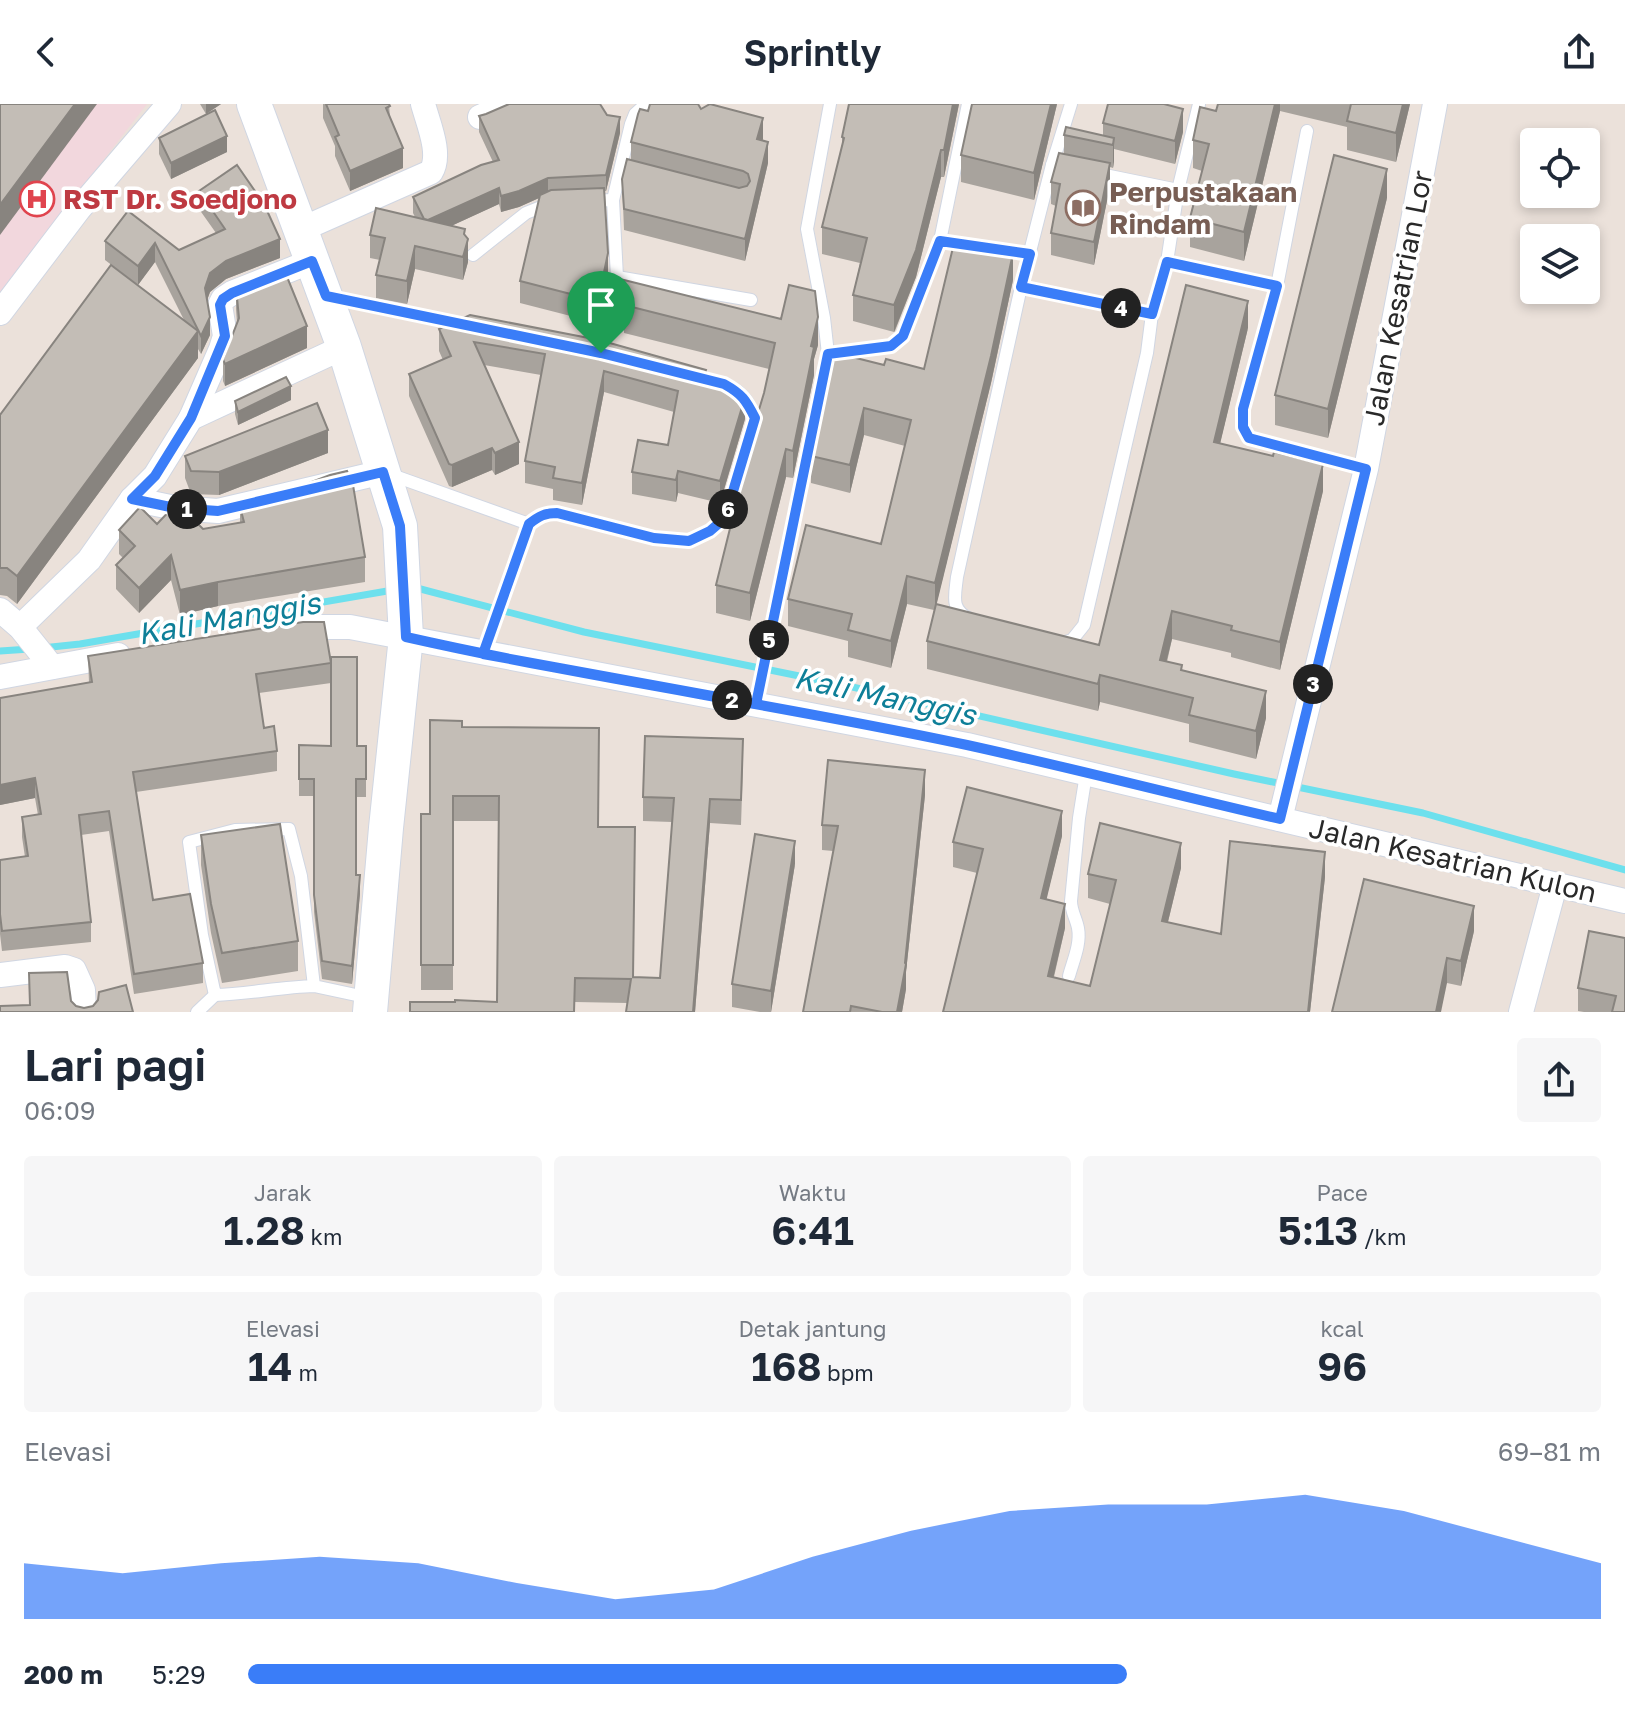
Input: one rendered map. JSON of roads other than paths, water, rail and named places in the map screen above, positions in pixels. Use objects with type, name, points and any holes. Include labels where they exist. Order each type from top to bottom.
[{"type":"street","points":[[254,104],[344,347],[400,526],[405,620],[371,1005]]},
{"type":"street","points":[[0,677],[38,649],[89,560],[132,499],[155,476],[191,418],[225,336],[220,305],[223,299],[431,172],[436,164],[423,104]]},
{"type":"street","points":[[480,117],[508,104]]},
{"type":"street","name":"Jalan Kesatrian Lor","points":[[1280,819],[1366,469],[1435,104]]},
{"type":"street","points":[[1,309],[164,106]]},
{"type":"street","points":[[191,418],[344,347]]},
{"type":"street","points":[[132,499],[175,508],[218,511],[383,472]]},
{"type":"street","points":[[0,610],[38,649],[142,651]]},
{"type":"street","name":"Jalan Kesatrian Kulon","points":[[276,627],[350,627],[405,620],[483,654],[967,745],[1625,901]]},
{"type":"street","points":[[1521,1012],[1555,885]]},
{"type":"street","points":[[0,975],[65,967],[74,970],[83,990],[84,1012]]},
{"type":"lane","points":[[601,353],[617,277],[613,200],[631,124],[635,114],[646,104]]},
{"type":"lane","points":[[756,704],[828,354],[807,229],[830,104]]},
{"type":"lane","points":[[828,354],[891,346],[903,336],[940,241],[968,104]]},
{"type":"lane","points":[[984,622],[961,615],[955,606],[957,577],[1021,287],[1071,104]]},
{"type":"lane","points":[[1051,640],[1064,644],[1072,640],[1084,625],[1147,353],[1152,314],[1167,262],[1178,190],[1199,104]]},
{"type":"lane","points":[[1307,131],[1277,286],[1243,409],[1243,427],[1249,438],[1366,469]]},
{"type":"lane","points":[[1052,165],[1066,168]]},
{"type":"lane","points":[[621,170],[636,174]]},
{"type":"lane","points":[[1080,170],[1178,190]]},
{"type":"lane","points":[[473,255],[526,213],[549,203],[613,200]]},
{"type":"lane","points":[[940,241],[1030,254]]},
{"type":"lane","points":[[1167,262],[1277,286]]},
{"type":"lane","points":[[617,277],[751,300]]},
{"type":"lane","points":[[1021,287],[1152,314]]},
{"type":"lane","points":[[326,296],[478,328]]},
{"type":"lane","points":[[585,350],[616,357]]},
{"type":"lane","points":[[483,654],[529,524],[545,513],[557,513],[654,538],[689,541],[710,531],[725,518],[755,418],[747,400],[737,391],[724,384],[678,372]]},
{"type":"lane","points":[[383,472],[529,524]]},
{"type":"lane","points":[[1069,976],[1078,944],[1079,932],[1071,901],[1086,774]]},
{"type":"lane","points":[[215,995],[202,935],[189,842],[235,830],[289,829],[301,876],[314,986]]},
{"type":"lane","points":[[197,1012],[215,995],[285,987],[314,986],[371,1005]]},
{"type":"waterway","name":"Kali Manggis","points":[[413,587],[584,632],[848,686],[1234,774],[1423,813],[1625,870]]},
{"type":"waterway","name":"Kali Manggis","points":[[42,648],[393,590]]},
{"type":"waterway","name":"Kali Manggis","points":[[0,651],[30,649]]},
{"type":"place","name":"RST Dr. Soedjono","points":[[37,199]]},
{"type":"place","name":"Perpustakaan Rindam","points":[[1083,208]]}]
